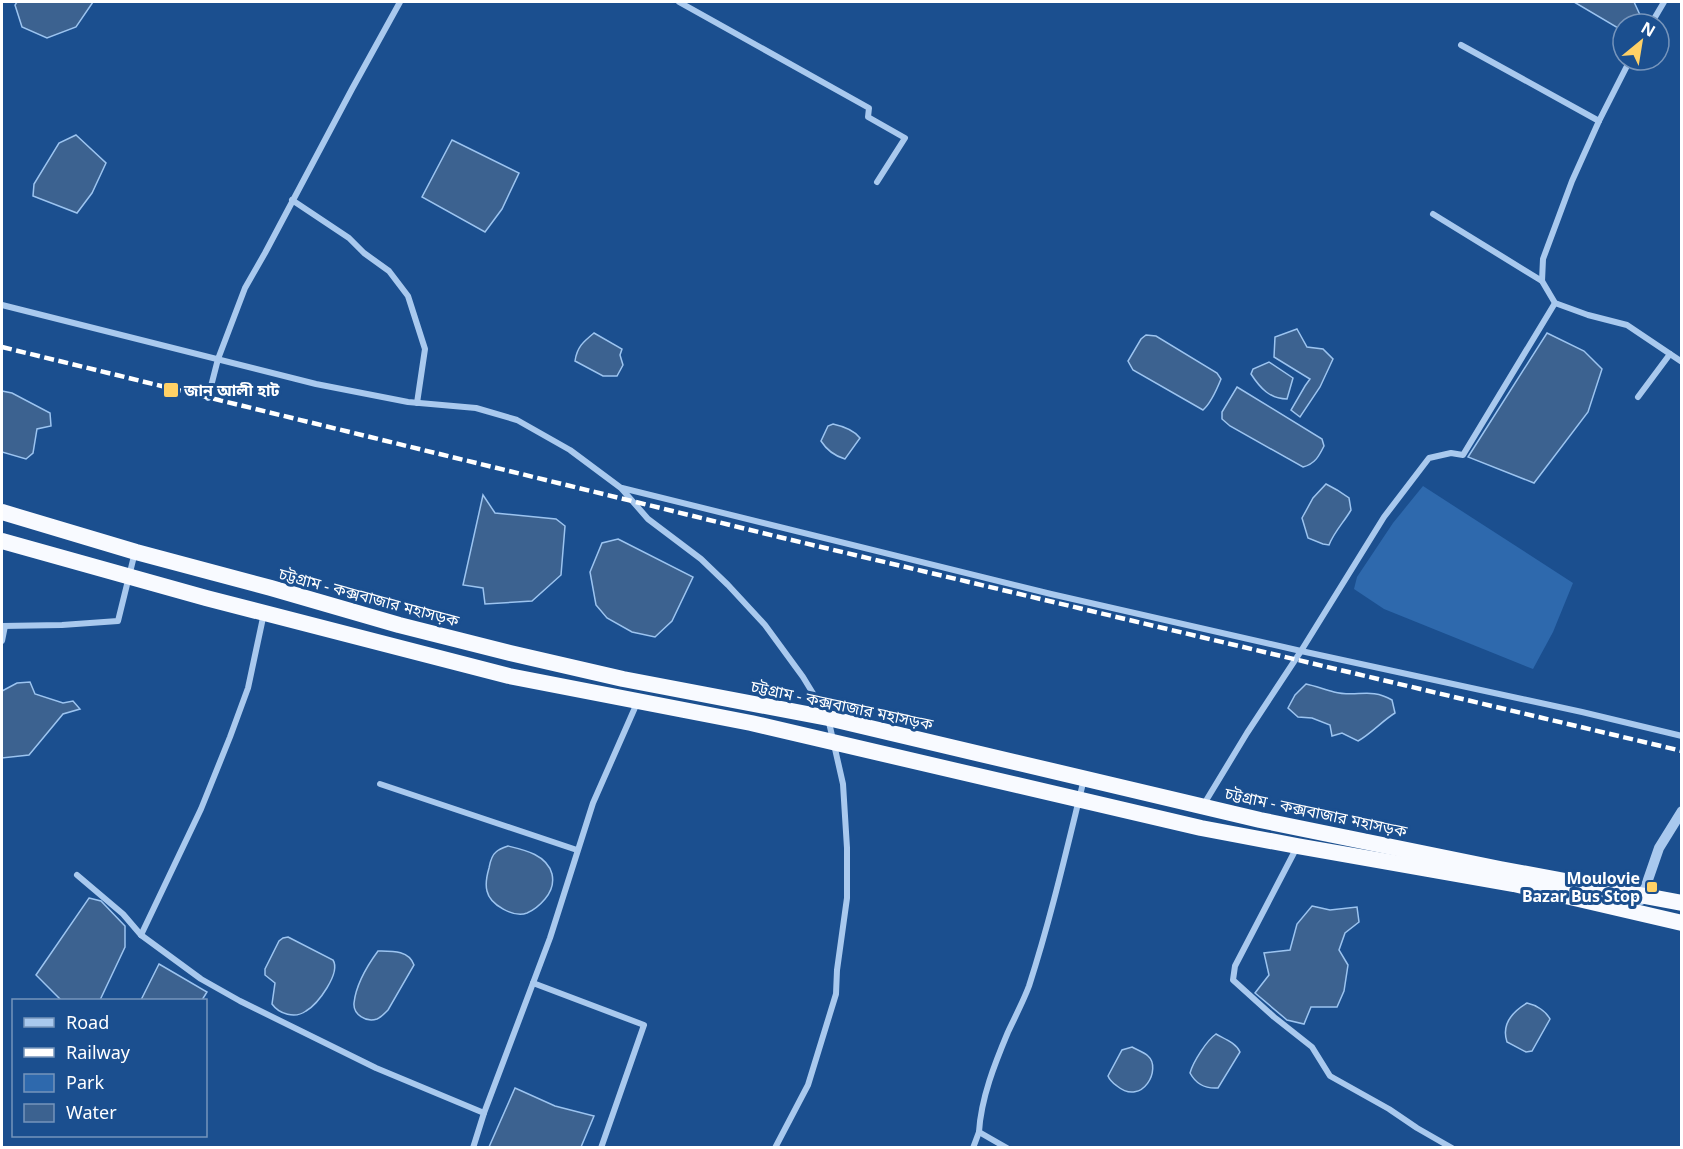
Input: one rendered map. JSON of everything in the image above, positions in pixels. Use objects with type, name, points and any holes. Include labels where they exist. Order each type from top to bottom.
[{"type":"highway","name":"চট্টগ্রাম - কক্সবাজার মহাসড়ক","points":[[2,512],[399,625],[510,653],[624,679],[828,718],[1260,820],[1682,903]]},
{"type":"highway","name":"চট্টগ্রাম - কক্সবাজার মহাসড়ক","points":[[2,541],[264,613],[509,676],[751,723],[1201,828],[1514,885],[1682,923]]},
{"type":"street","points":[[208,398],[218,359],[245,288],[400,2]]},
{"type":"street","points":[[679,2],[860,101],[869,108],[868,117],[905,138],[878,182]]},
{"type":"street","points":[[1461,45],[1599,121]]},
{"type":"street","points":[[1542,281],[1543,259],[1572,181],[1624,72]]},
{"type":"street","points":[[292,200],[349,238],[364,253],[389,271],[408,296],[425,349],[417,403]]},
{"type":"street","points":[[1433,214],[1542,281],[1556,303],[1588,315],[1627,325],[1682,362]]},
{"type":"street","points":[[1202,807],[1384,517],[1429,458],[1450,453],[1463,455],[1556,303]]},
{"type":"street","points":[[2,305],[316,384],[417,403],[476,408],[517,420],[570,450],[621,488],[648,519],[701,559],[765,625],[803,677],[828,718],[843,783],[847,848],[847,898],[836,994],[808,1085],[775,1148]]},
{"type":"street","points":[[1638,397],[1670,354]]},
{"type":"street","points":[[621,488],[1028,588],[1682,736]]},
{"type":"street","points":[[2,641],[4,626],[118,621],[136,552]]},
{"type":"street","points":[[141,935],[201,809],[230,737],[248,688],[264,613]]},
{"type":"street","points":[[473,1148],[550,938],[593,803],[638,701]]},
{"type":"street","points":[[973,1148],[979,1132],[980,1115],[990,1081],[1028,988],[1051,909],[1084,778]]},
{"type":"street","points":[[380,784],[577,850]]},
{"type":"street","points":[[1638,913],[1659,848],[1682,811]]},
{"type":"street","points":[[1297,846],[1235,966],[1233,980],[1312,1047],[1330,1076],[1452,1148]]},
{"type":"street","points":[[77,874],[123,914],[141,935],[201,979],[240,1001],[376,1068],[484,1113]]},
{"type":"street","points":[[533,983],[644,1024],[601,1148]]},
{"type":"street","points":[[979,1132],[1007,1148]]},
{"type":"green space","points":[[1423,486],[1573,583],[1553,632],[1533,669],[1384,609],[1354,589],[1357,577],[1393,523]]},
{"type":"water","points":[[17,2],[93,2],[76,27],[47,38],[22,27],[15,5]]},
{"type":"water","points":[[1574,2],[1634,2],[1639,12],[1611,12],[1611,24]]},
{"type":"water","points":[[76,135],[106,163],[92,193],[77,213],[33,196],[34,184],[59,143]]},
{"type":"water","points":[[452,140],[519,173],[502,209],[485,232],[422,197]]},
{"type":"water","points":[[1297,329],[1307,347],[1323,349],[1333,359],[1320,387],[1300,417],[1291,410],[1310,379],[1274,357],[1275,337]]},
{"type":"water","points":[[594,333],[622,349],[620,355],[623,365],[617,376],[603,376],[575,361],[581,345]]},
{"type":"water","points":[[1547,333],[1584,351],[1602,369],[1588,412],[1534,483],[1468,457]]},
{"type":"water","points":[[1146,335],[1156,336],[1217,373],[1221,379],[1211,400],[1203,410],[1133,370],[1128,361],[1141,339]]},
{"type":"water","points":[[1269,362],[1293,378],[1287,399],[1275,397],[1266,392],[1251,374],[1253,369]]},
{"type":"water","points":[[1237,387],[1322,439],[1324,446],[1316,459],[1303,467],[1230,426],[1222,419],[1222,412]]},
{"type":"water","points":[[2,391],[12,393],[50,413],[51,426],[37,429],[33,453],[26,459],[2,452]]},
{"type":"water","points":[[833,424],[844,427],[860,438],[845,459],[831,452],[821,441],[828,426]]},
{"type":"water","points":[[1326,484],[1349,498],[1351,510],[1329,545],[1308,538],[1302,518],[1313,498]]},
{"type":"water","points":[[483,495],[495,513],[556,519],[565,526],[561,575],[532,601],[485,604],[483,588],[463,585]]},
{"type":"water","points":[[618,539],[693,577],[672,621],[655,637],[632,632],[607,618],[596,605],[590,572],[602,543]]},
{"type":"water","points":[[30,682],[35,694],[63,703],[73,701],[80,709],[63,714],[29,755],[2,758],[2,691],[17,683]]},
{"type":"water","points":[[1306,684],[1342,694],[1370,693],[1384,696],[1392,700],[1395,713],[1358,741],[1342,733],[1332,736],[1330,725],[1312,718],[1298,717],[1288,708],[1295,695]]},
{"type":"water","points":[[508,846],[540,858],[552,874],[552,884],[547,896],[537,907],[527,913],[516,914],[503,909],[493,901],[487,891],[490,862],[497,851]]},
{"type":"water","points":[[89,898],[101,901],[125,926],[125,947],[100,999],[60,999],[36,975]]},
{"type":"water","points":[[1312,906],[1330,910],[1357,907],[1359,922],[1345,933],[1339,950],[1348,965],[1344,991],[1337,1007],[1311,1007],[1304,1024],[1287,1020],[1255,993],[1269,975],[1264,953],[1290,950],[1297,924]]},
{"type":"water","points":[[288,937],[333,960],[335,966],[331,980],[322,995],[311,1007],[297,1015],[283,1013],[275,1008],[272,1004],[275,983],[265,975],[265,969],[279,941]]},
{"type":"water","points":[[378,951],[394,951],[404,954],[412,960],[414,965],[388,1010],[379,1018],[369,1020],[358,1014],[354,1003],[363,975]]},
{"type":"water","points":[[159,964],[207,992],[203,999],[142,999]]},
{"type":"water","points":[[1527,1003],[1546,1013],[1550,1019],[1532,1051],[1526,1052],[1507,1042],[1505,1030],[1512,1015]]},
{"type":"water","points":[[1216,1034],[1233,1044],[1240,1052],[1218,1088],[1209,1088],[1201,1085],[1190,1073],[1201,1052]]},
{"type":"water","points":[[1132,1047],[1148,1056],[1153,1069],[1148,1083],[1135,1092],[1126,1091],[1117,1086],[1108,1076],[1122,1050]]},
{"type":"water","points":[[515,1088],[555,1106],[594,1116],[581,1147],[489,1147]]},
{"type":"railway","points":[[2,347],[779,537],[1682,751]]},
{"type":"place","name":"জান আলী হাট","points":[[171,390]]},
{"type":"place","name":"Moulovie Bazar Bus Stop","points":[[1652,887]]}]
